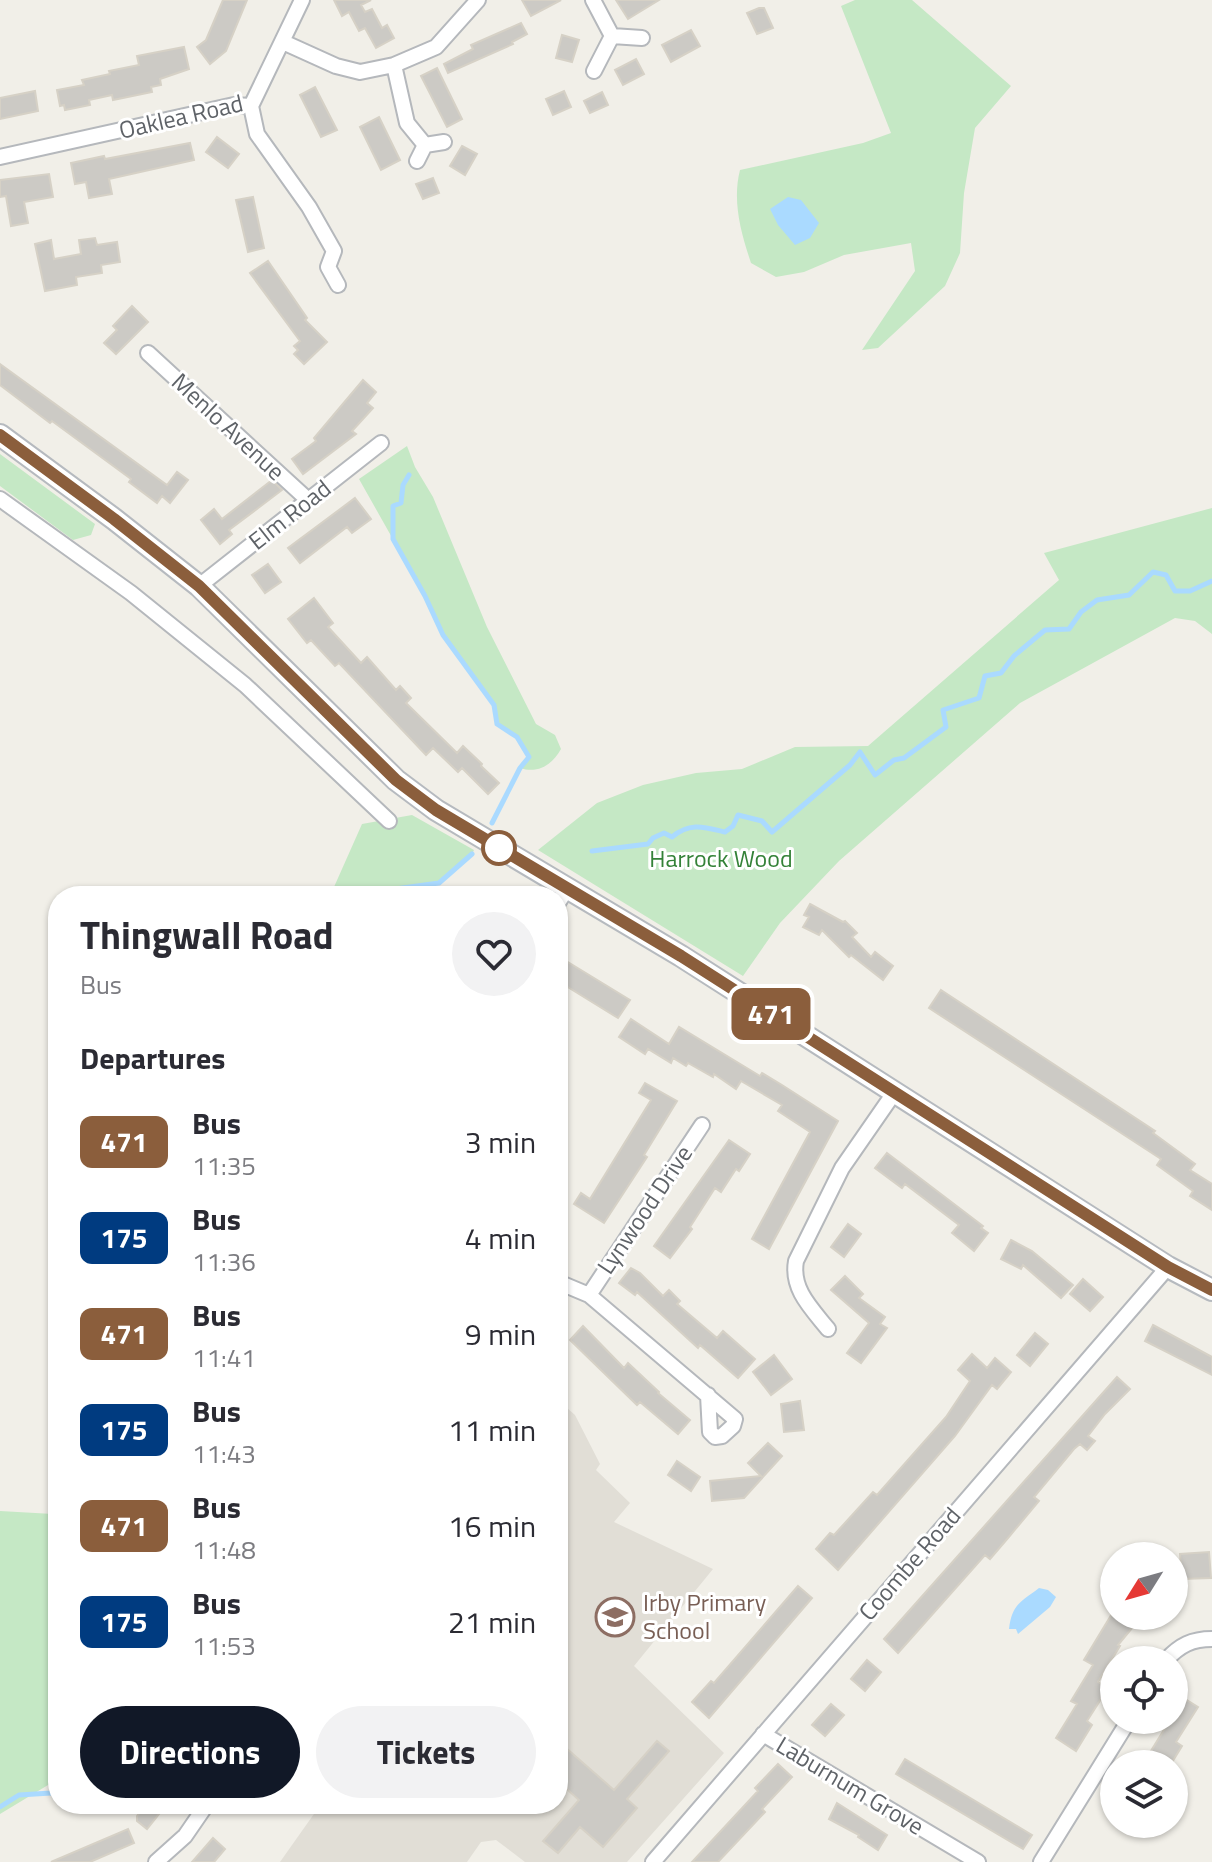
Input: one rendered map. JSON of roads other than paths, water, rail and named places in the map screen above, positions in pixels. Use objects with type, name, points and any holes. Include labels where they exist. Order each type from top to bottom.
[{"type":"street","name":"Oaklea Road","points":[[0,157],[234,105],[251,106],[302,0]]},
{"type":"street","points":[[283,42],[336,66],[360,72],[394,65],[436,47],[478,0]]},
{"type":"street","points":[[593,0],[612,36]]},
{"type":"street","points":[[612,36],[642,38]]},
{"type":"street","points":[[594,71],[612,36]]},
{"type":"street","points":[[394,65],[407,123],[425,145]]},
{"type":"street","points":[[251,106],[257,134],[309,207],[334,251],[328,267],[338,285]]},
{"type":"street","points":[[425,145],[444,142]]},
{"type":"street","points":[[417,161],[425,145]]},
{"type":"street","name":"Menlo Avenue","points":[[148,353],[308,500]]},
{"type":"street","points":[[0,435],[199,586],[396,780],[547,886]]},
{"type":"street","name":"Elm Road","points":[[199,586],[381,443]]},
{"type":"street","points":[[0,499],[131,593],[245,685],[389,821]]},
{"type":"street","points":[[568,899],[681,956],[1168,1267],[1212,1290]]},
{"type":"street","points":[[828,1329],[797,1289],[793,1274],[796,1261],[842,1168],[894,1093]]},
{"type":"street","name":"Lynwood Drive","points":[[589,1295],[702,1125]]},
{"type":"street","name":"Coombe Road","points":[[653,1862],[1168,1267]]},
{"type":"street","points":[[568,1286],[589,1295],[708,1395]]},
{"type":"street","points":[[1182,1646],[1212,1639]]},
{"type":"street","name":"Laburnum Grove","points":[[763,1734],[978,1862]]},
{"type":"street","points":[[1041,1862],[1120,1734]]},
{"type":"street","points":[[156,1862],[185,1836],[200,1814]]},
{"type":"water","points":[[788,197],[801,200],[819,223],[810,238],[795,245],[778,225],[770,209]]},
{"type":"water","points":[[1039,1588],[1048,1590],[1056,1597],[1050,1607],[1018,1634],[1016,1629],[1009,1629],[1015,1609]]},
{"type":"waterway","points":[[409,475],[403,485],[401,503],[393,506],[393,539],[443,635],[494,705],[497,724],[517,737],[529,757],[520,768],[492,823]]},
{"type":"waterway","points":[[592,851],[648,844],[664,833],[672,837],[691,828],[704,827],[725,832],[733,826],[738,815],[762,821],[772,832],[850,765],[860,752],[875,775],[894,760],[904,758],[946,727],[943,710],[979,698],[985,676],[1001,673],[1014,656],[1045,630],[1069,629],[1081,612],[1097,600],[1129,595],[1153,572],[1166,575],[1175,591],[1190,591],[1212,581]]},
{"type":"waterway","points":[[417,886],[439,883],[472,854]]},
{"type":"waterway","points":[[0,1807],[19,1795],[48,1793]]},
{"type":"place","name":"Irby Primary School","points":[[615,1617]]},
{"type":"park label","name":"Harrock Wood","points":[[721,859]]}]
